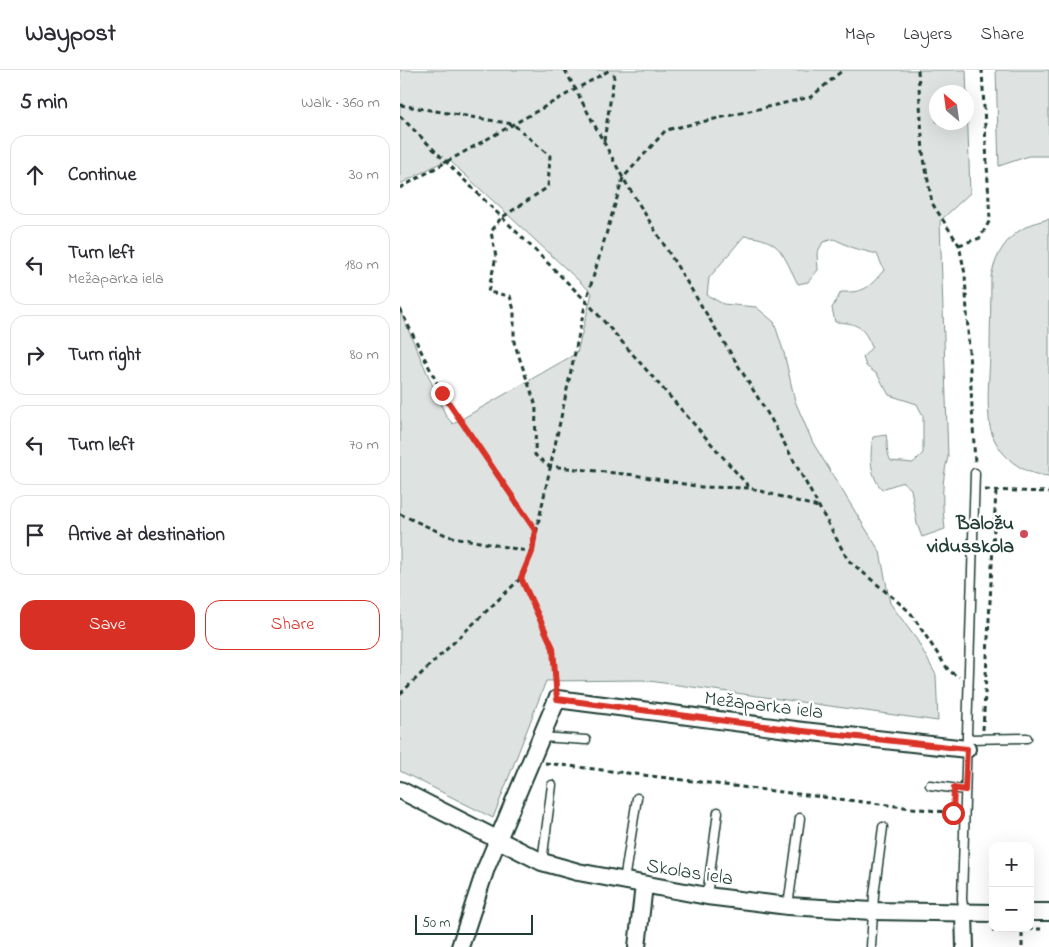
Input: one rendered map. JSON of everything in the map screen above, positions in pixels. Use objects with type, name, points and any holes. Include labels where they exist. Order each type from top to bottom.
[{"type":"street","points":[[460,947],[497,839],[546,737],[557,699]]},
{"type":"street","name":"Mežaparka iela","points":[[557,699],[803,731],[967,744]]},
{"type":"street","name":"Skolas iela","points":[[400,790],[542,862],[578,872],[707,896],[788,906],[872,911],[965,922],[989,914]]},
{"type":"street","points":[[637,947],[644,885]]},
{"type":"street","points":[[1034,912],[1049,912]]},
{"type":"street","points":[[965,922],[965,947]]},
{"type":"lane","points":[[965,922],[962,900],[975,473]]},
{"type":"lane","points":[[546,737],[586,740]]},
{"type":"lane","points":[[967,744],[983,739],[1027,738]]},
{"type":"lane","points":[[542,862],[552,785]]},
{"type":"lane","points":[[930,785],[965,790]]},
{"type":"lane","points":[[624,881],[637,798]]},
{"type":"lane","points":[[707,896],[718,812]]},
{"type":"lane","points":[[788,906],[800,818]]},
{"type":"lane","points":[[871,947],[872,911],[883,827]]},
{"type":"path","points":[[565,70],[623,178],[771,418],[818,508],[848,560],[910,612],[949,671],[969,683]]},
{"type":"path","points":[[400,188],[610,70]]},
{"type":"path","points":[[604,142],[615,70]]},
{"type":"path","points":[[400,694],[521,578],[532,552],[535,530],[586,301],[623,178],[666,130],[810,96],[843,70]]},
{"type":"path","points":[[918,70],[923,153],[932,203],[960,245],[965,274],[975,473]]},
{"type":"path","points":[[960,245],[980,238],[990,220],[982,70]]},
{"type":"path","points":[[400,105],[513,124],[550,156],[548,187],[501,218],[491,232],[496,258],[488,292],[510,296],[514,310],[514,342],[536,406],[535,454],[549,466],[634,474],[701,488],[750,488],[818,508]]},
{"type":"path","points":[[400,116],[448,161],[501,218],[586,301],[750,488]]},
{"type":"path","points":[[400,309],[442,393],[535,530]]},
{"type":"path","points":[[974,490],[1049,492]]},
{"type":"path","points":[[983,739],[996,491]]},
{"type":"path","points":[[400,514],[448,536],[532,552]]},
{"type":"path","points":[[521,578],[553,648],[557,699]]},
{"type":"path","points":[[546,737],[539,763],[953,813]]},
{"type":"path","points":[[953,823],[954,788]]},
{"type":"path","points":[[965,922],[989,925]]},
{"type":"path","points":[[1034,930],[1049,929]]},
{"type":"path","points":[[1022,932],[1022,947]]},
{"type":"shaded area","points":[[400,70],[966,70],[966,85],[929,85],[929,130],[968,130],[970,193],[940,221],[948,457],[943,493],[945,529],[922,537],[917,524],[911,489],[903,482],[882,489],[878,484],[872,464],[871,450],[873,437],[886,435],[891,461],[913,463],[923,453],[923,416],[917,404],[889,395],[877,374],[866,366],[863,357],[872,347],[866,334],[858,327],[849,323],[835,322],[832,308],[841,292],[855,292],[866,288],[884,270],[877,254],[853,248],[834,239],[823,242],[817,253],[818,270],[808,282],[798,284],[784,256],[774,245],[757,238],[744,236],[709,278],[707,295],[723,304],[756,307],[774,322],[784,353],[795,401],[813,443],[880,552],[890,603],[917,640],[936,675],[938,721],[642,680],[546,681],[493,818],[400,771],[400,311],[446,416],[453,424],[577,353],[592,293],[448,159],[400,184]]},
{"type":"shaded area","points":[[996,70],[1049,70],[1049,156],[1029,156],[999,166]]},
{"type":"shaded area","points":[[1049,219],[1049,476],[1027,471],[1008,458],[1001,450],[991,429],[988,387],[991,277],[994,265],[998,255],[1010,238],[1027,226]]},
{"type":"place","name":"Baložu vidusskola","points":[[1024,534]]},
{"type":"route","points":[[442,393],[535,530],[532,552],[521,578],[553,648],[557,699],[803,731],[967,749],[965,790],[954,788],[953,813]]}]
